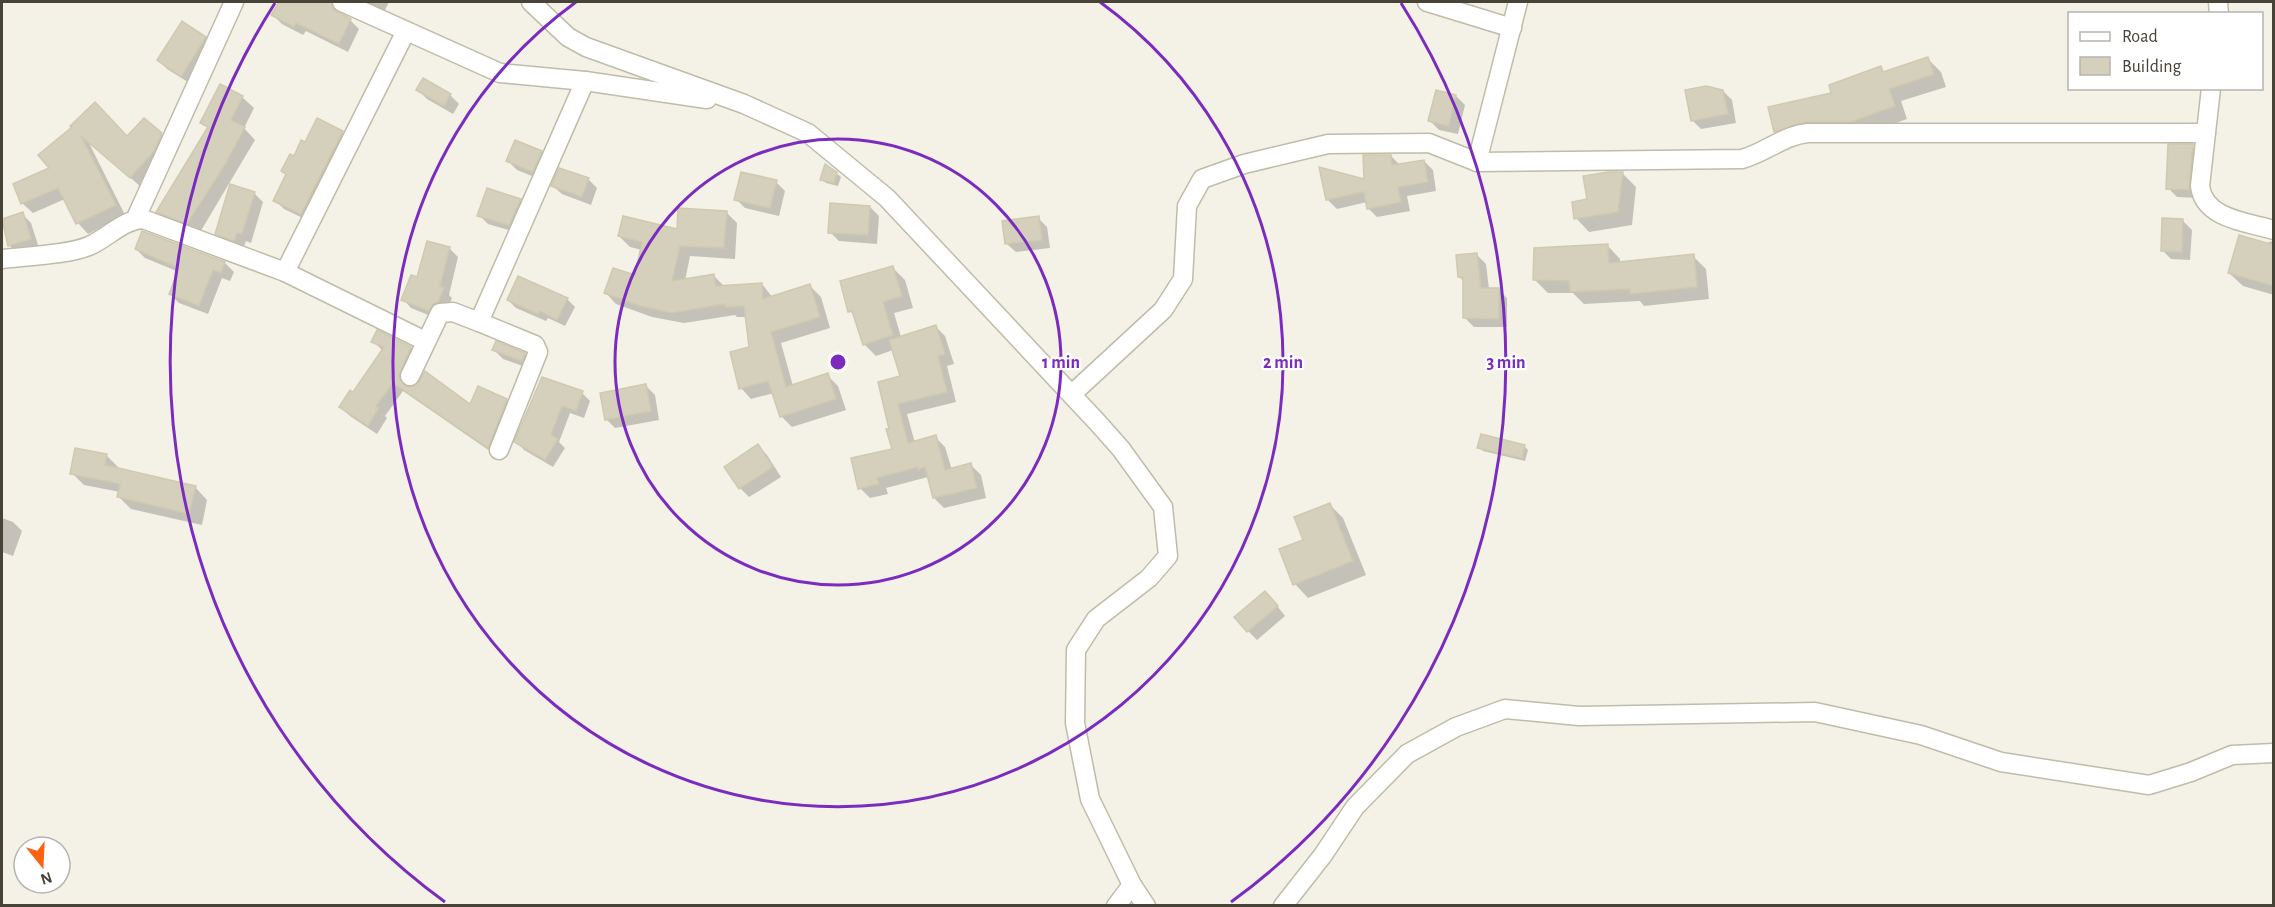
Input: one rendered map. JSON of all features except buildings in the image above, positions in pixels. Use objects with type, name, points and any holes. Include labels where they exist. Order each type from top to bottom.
[{"type":"street","points":[[135,220],[234,2]]},
{"type":"street","points":[[342,2],[500,74],[585,81],[744,105]]},
{"type":"street","points":[[531,2],[568,37],[586,47],[744,105],[808,133],[887,198],[1072,394],[1121,449],[1163,507],[1168,556],[1149,578],[1096,619],[1076,650],[1075,723],[1090,799],[1132,885],[1146,906]]},
{"type":"street","points":[[1427,2],[1512,28]]},
{"type":"street","points":[[1477,162],[1518,2]]},
{"type":"street","points":[[285,272],[406,31]]},
{"type":"street","points":[[479,322],[585,81]]},
{"type":"street","points":[[2211,90],[2200,186],[2201,197],[2218,213],[2274,230]]},
{"type":"street","points":[[1072,394],[1163,310],[1183,279],[1187,206],[1202,179],[1244,164],[1328,144],[1429,143],[1477,162],[1742,159],[1798,134],[1808,133],[2206,133]]},
{"type":"street","points":[[2,260],[79,249],[89,246],[135,220],[151,221],[285,272],[425,341]]},
{"type":"street","points":[[410,375],[440,313],[453,312],[535,345],[538,352],[499,450]]},
{"type":"street","points":[[1283,906],[1323,855],[1355,807],[1407,754],[1456,727],[1506,709],[1579,716],[1815,712],[1921,735],[2001,762],[2149,784],[2191,772],[2232,755],[2274,753]]},
{"type":"street","points":[[1116,906],[1132,885]]}]
